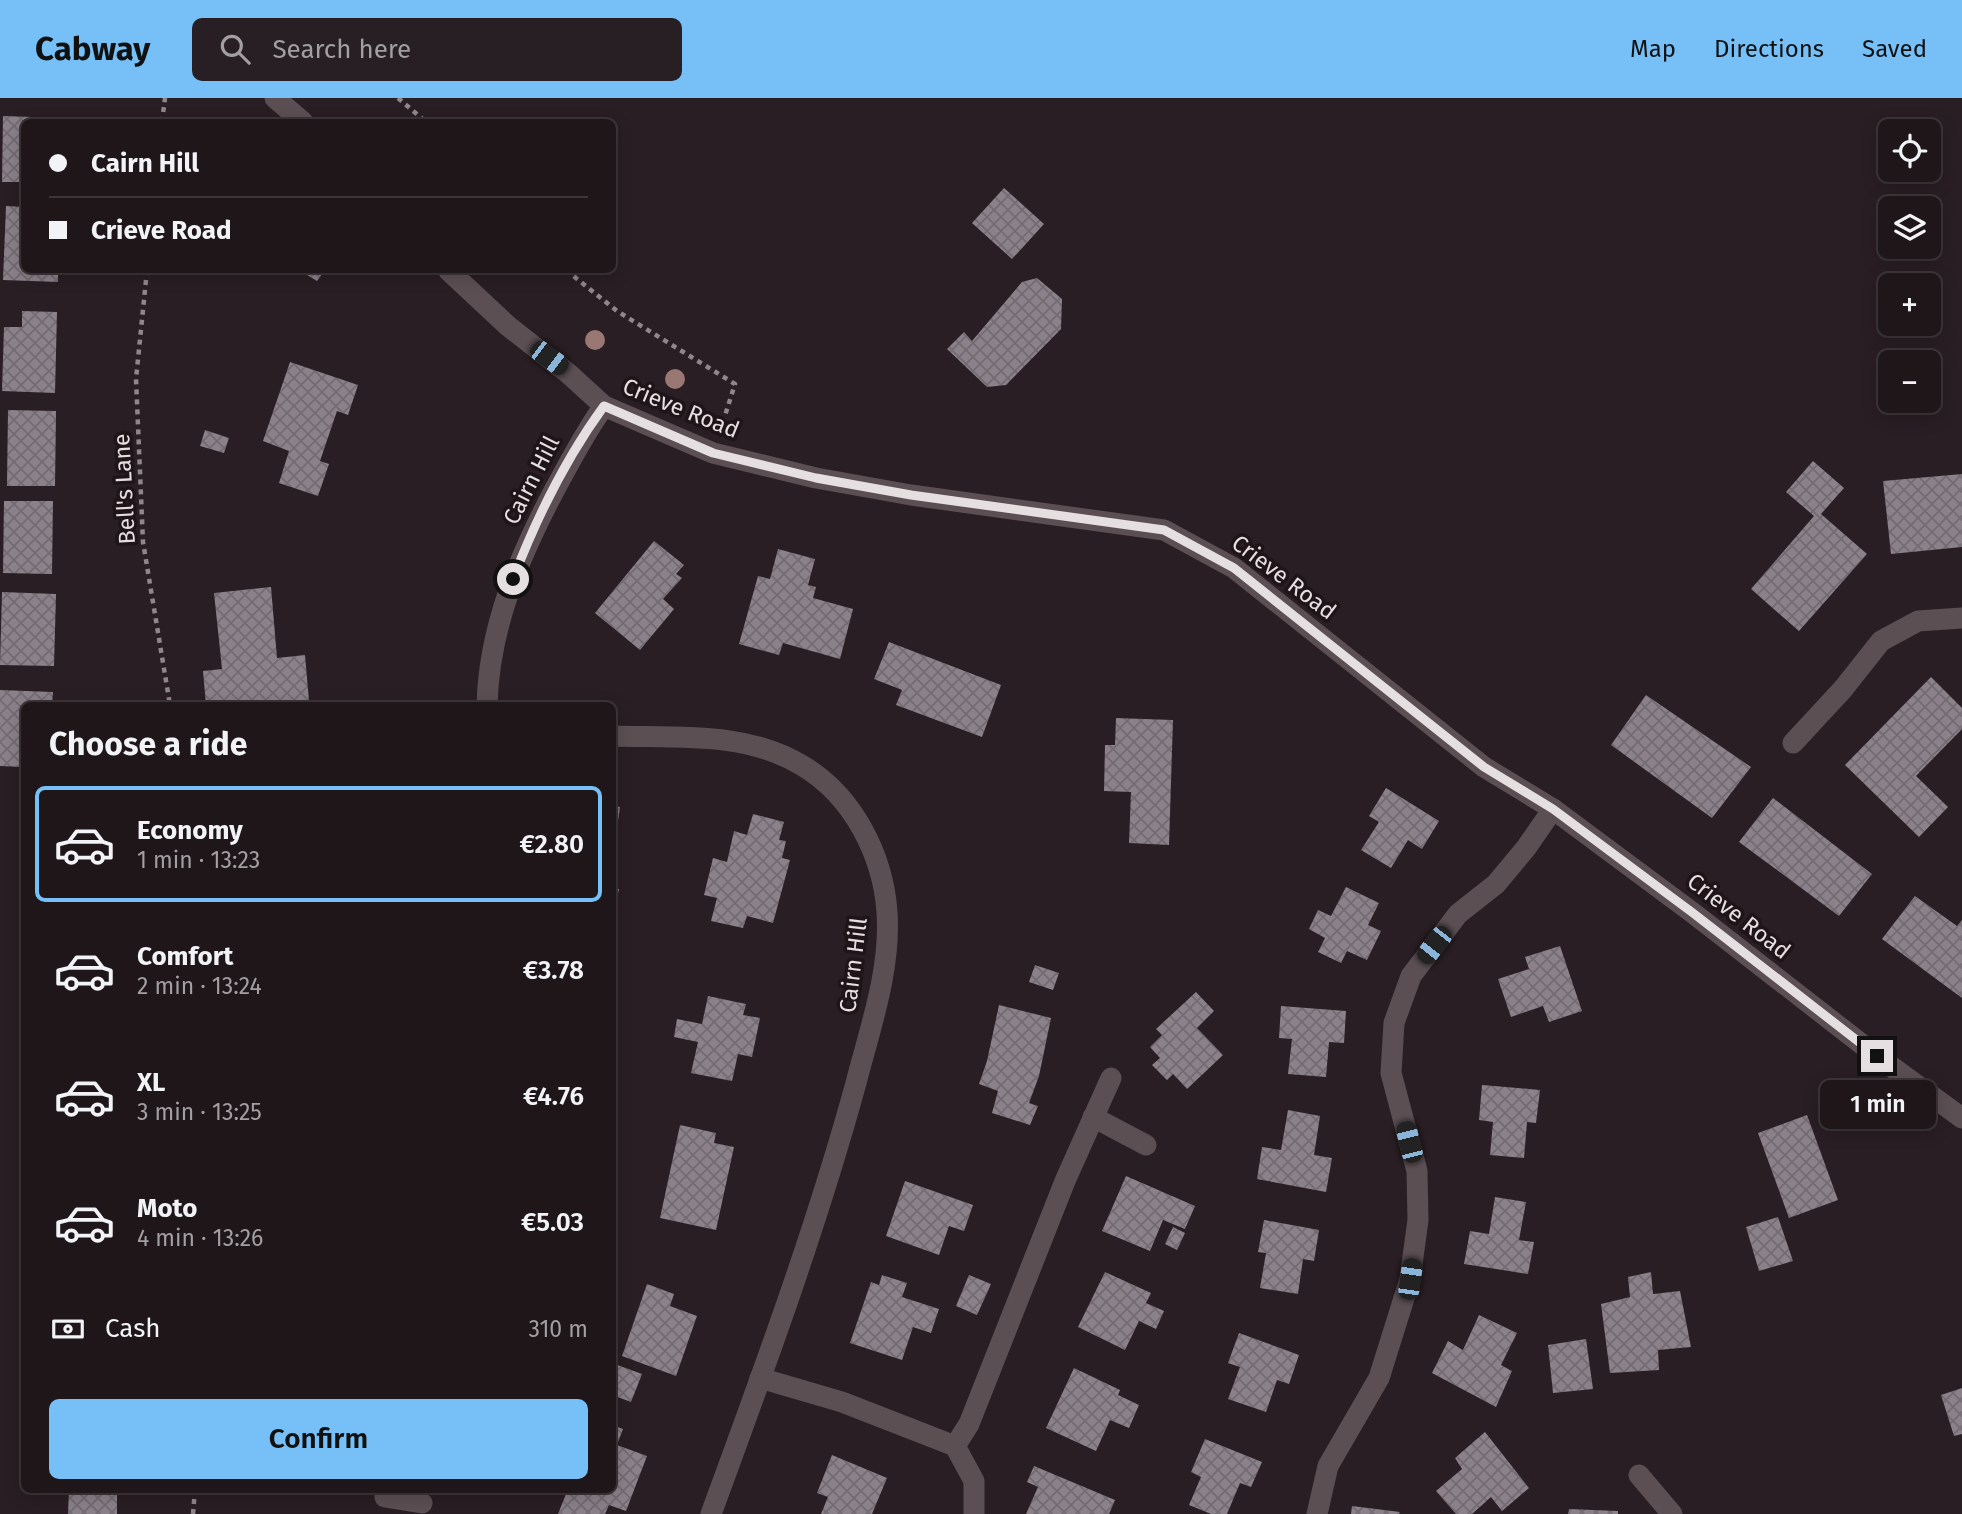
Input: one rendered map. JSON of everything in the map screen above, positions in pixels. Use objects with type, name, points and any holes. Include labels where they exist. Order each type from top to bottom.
[{"type":"street","points":[[275,98],[300,119]]},
{"type":"street","name":"Crieve Road","points":[[451,273],[508,326],[569,374],[604,406],[713,453],[816,478],[911,495],[1164,530],[1234,568],[1484,767],[1553,809],[1962,1118]]},
{"type":"street","name":"Cairn Hill","points":[[487,702],[488,671],[496,633],[522,556],[572,457],[604,406]]},
{"type":"street","points":[[1793,743],[1843,689],[1881,641],[1918,621],[1962,618]]},
{"type":"street","name":"Cairn Hill","points":[[616,737],[720,738],[764,747],[804,766],[837,793],[862,828],[879,868],[887,913],[884,965],[872,1024],[832,1169],[710,1514]]},
{"type":"street","points":[[1317,1514],[1328,1466],[1380,1378],[1410,1279],[1418,1220],[1417,1171],[1391,1073],[1394,1023],[1411,976],[1458,914],[1496,884],[1553,809]]},
{"type":"street","points":[[955,1446],[969,1424],[1065,1181],[1111,1078]]},
{"type":"street","points":[[1093,1117],[1146,1145]]},
{"type":"street","points":[[760,1378],[842,1402],[955,1446],[974,1481],[974,1514]]},
{"type":"street","points":[[1639,1475],[1672,1514]]},
{"type":"street","points":[[385,1500],[422,1503]]},
{"type":"path","points":[[162,119],[165,98]]},
{"type":"path","points":[[398,98],[422,119]]},
{"type":"path","name":"Bell's Lane","points":[[147,273],[136,379],[143,542],[170,702]]},
{"type":"path","points":[[570,273],[617,311],[735,384],[713,453]]},
{"type":"path","points":[[193,1514],[195,1493]]},
{"type":"building","points":[[3,116],[32,117],[21,119],[21,182],[2,182]]},
{"type":"building","points":[[1004,188],[1044,224],[1012,259],[972,223]]},
{"type":"building","points":[[6,206],[21,207],[21,273],[58,273],[58,282],[3,280]]},
{"type":"building","points":[[304,273],[323,273],[317,281]]},
{"type":"building","points":[[1037,278],[1062,299],[1061,329],[1006,385],[987,387],[947,349],[964,332],[972,341],[1022,282]]},
{"type":"building","points":[[22,311],[57,312],[55,393],[2,391],[4,327],[22,327]]},
{"type":"building","points":[[290,362],[358,385],[348,415],[337,411],[320,461],[329,464],[318,496],[279,483],[289,451],[263,441]]},
{"type":"building","points":[[8,410],[56,411],[55,486],[7,486]]},
{"type":"building","points":[[205,430],[229,438],[224,453],[200,446]]},
{"type":"building","points":[[1813,461],[1844,488],[1821,514],[1867,554],[1799,631],[1751,589],[1814,516],[1786,492]]},
{"type":"building","points":[[1962,474],[1962,547],[1891,554],[1883,481]]},
{"type":"building","points":[[4,501],[53,501],[52,574],[3,573]]},
{"type":"building","points":[[654,541],[684,565],[676,574],[682,578],[663,599],[674,609],[640,650],[595,613]]},
{"type":"building","points":[[778,549],[815,559],[808,585],[816,587],[813,598],[853,609],[840,659],[783,643],[779,655],[739,644],[758,576],[770,579]]},
{"type":"building","points":[[271,587],[277,658],[305,655],[309,701],[206,702],[203,671],[222,669],[214,593]]},
{"type":"building","points":[[2,592],[56,594],[54,666],[0,665]]},
{"type":"building","points":[[889,642],[1001,685],[982,737],[896,705],[902,690],[874,679]]},
{"type":"building","points":[[1931,677],[1962,708],[1962,729],[1916,776],[1948,807],[1919,837],[1845,765]]},
{"type":"building","points":[[0,690],[53,692],[52,702],[21,702],[21,767],[0,766]]},
{"type":"building","points":[[1646,695],[1751,767],[1712,818],[1611,745]]},
{"type":"building","points":[[1116,718],[1173,720],[1169,845],[1129,843],[1131,792],[1104,791],[1105,745],[1115,745]]},
{"type":"building","points":[[1386,788],[1439,821],[1422,849],[1408,840],[1391,868],[1361,850],[1379,822],[1369,816]]},
{"type":"building","points":[[1773,798],[1872,874],[1839,916],[1739,842]]},
{"type":"building","points":[[616,806],[620,807],[616,835]]},
{"type":"building","points":[[753,814],[784,822],[779,840],[786,841],[782,858],[790,860],[773,923],[747,916],[743,928],[711,921],[717,898],[704,895],[713,858],[727,862],[734,831],[747,835]]},
{"type":"building","points":[[1346,887],[1379,903],[1368,925],[1381,931],[1367,960],[1347,951],[1341,963],[1318,952],[1325,938],[1309,929],[1318,910],[1331,916]]},
{"type":"building","points":[[1915,896],[1957,926],[1962,920],[1962,998],[1882,939]]},
{"type":"building","points":[[1560,946],[1582,1011],[1549,1022],[1543,1006],[1511,1017],[1498,979],[1529,969],[1525,957]]},
{"type":"building","points":[[1035,965],[1059,973],[1053,990],[1029,982]]},
{"type":"building","points":[[1196,992],[1214,1011],[1197,1028],[1223,1055],[1187,1089],[1173,1074],[1167,1080],[1152,1065],[1160,1058],[1150,1047],[1162,1035],[1156,1029]]},
{"type":"building","points":[[708,996],[746,1004],[743,1015],[760,1018],[752,1057],[738,1054],[732,1081],[691,1073],[698,1042],[674,1037],[677,1019],[702,1024]]},
{"type":"building","points":[[999,1005],[1051,1018],[1039,1076],[1029,1103],[1038,1106],[1030,1125],[992,1113],[998,1091],[979,1084],[987,1061]]},
{"type":"building","points":[[1281,1006],[1346,1011],[1344,1043],[1329,1042],[1326,1077],[1288,1074],[1292,1039],[1279,1038]]},
{"type":"building","points":[[1482,1085],[1540,1090],[1536,1123],[1527,1122],[1524,1158],[1490,1155],[1493,1122],[1479,1120]]},
{"type":"building","points":[[1288,1110],[1320,1116],[1314,1155],[1332,1158],[1326,1192],[1257,1179],[1262,1147],[1281,1150]]},
{"type":"building","points":[[1807,1115],[1838,1200],[1789,1218],[1758,1133]]},
{"type":"building","points":[[680,1125],[716,1133],[714,1143],[734,1147],[716,1230],[660,1218]]},
{"type":"building","points":[[1126,1176],[1195,1206],[1185,1229],[1163,1220],[1150,1251],[1102,1231]]},
{"type":"building","points":[[905,1181],[973,1205],[964,1231],[949,1226],[939,1255],[886,1236]]},
{"type":"building","points":[[1495,1197],[1526,1202],[1519,1240],[1534,1242],[1528,1274],[1464,1264],[1470,1231],[1489,1234]]},
{"type":"building","points":[[1778,1217],[1793,1261],[1759,1271],[1746,1227]]},
{"type":"building","points":[[1264,1220],[1319,1230],[1314,1261],[1303,1259],[1298,1294],[1260,1288],[1266,1253],[1258,1252]]},
{"type":"building","points":[[1173,1227],[1185,1233],[1177,1250],[1165,1244]]},
{"type":"building","points":[[1105,1272],[1151,1293],[1146,1303],[1164,1311],[1156,1329],[1139,1321],[1125,1350],[1078,1327]]},
{"type":"building","points":[[1651,1272],[1653,1294],[1680,1291],[1691,1347],[1658,1350],[1659,1370],[1610,1373],[1601,1304],[1630,1297],[1628,1277]]},
{"type":"building","points":[[882,1275],[907,1283],[902,1297],[939,1309],[931,1333],[913,1327],[902,1360],[850,1343],[871,1282],[879,1285]]},
{"type":"building","points":[[969,1275],[991,1284],[977,1315],[956,1306]]},
{"type":"building","points":[[647,1284],[674,1294],[670,1306],[697,1316],[676,1376],[622,1356]]},
{"type":"building","points":[[1479,1315],[1517,1333],[1501,1365],[1512,1371],[1496,1407],[1432,1373],[1448,1341],[1463,1350]]},
{"type":"building","points":[[1239,1333],[1299,1355],[1289,1384],[1277,1380],[1266,1412],[1228,1399],[1240,1367],[1228,1363]]},
{"type":"building","points":[[1586,1339],[1593,1389],[1553,1393],[1548,1345]]},
{"type":"building","points":[[616,1364],[642,1374],[631,1402],[616,1396]]},
{"type":"building","points":[[1074,1368],[1120,1390],[1118,1395],[1139,1405],[1129,1428],[1110,1420],[1096,1451],[1046,1428]]},
{"type":"building","points":[[1962,1388],[1962,1434],[1954,1436],[1941,1395]]},
{"type":"building","points":[[616,1426],[623,1429],[617,1445],[647,1456],[626,1511],[609,1505],[605,1514],[558,1514],[566,1493],[616,1493]]},
{"type":"building","points":[[1485,1432],[1529,1488],[1502,1511],[1491,1497],[1472,1514],[1456,1514],[1436,1491],[1462,1469],[1455,1458]]},
{"type":"building","points":[[1205,1439],[1262,1462],[1251,1487],[1240,1483],[1227,1514],[1211,1514],[1189,1505],[1201,1477],[1191,1472]]},
{"type":"building","points":[[832,1455],[887,1478],[872,1514],[821,1514],[828,1497],[817,1493]]},
{"type":"building","points":[[1034,1466],[1115,1500],[1109,1514],[1026,1514],[1038,1487],[1027,1482]]},
{"type":"building","points":[[69,1493],[117,1493],[117,1514],[68,1514]]},
{"type":"building","points":[[1352,1506],[1400,1512],[1351,1514]]},
{"type":"building","points":[[1569,1509],[1618,1511],[1618,1514],[1568,1514]]},
{"type":"route","points":[[513,579],[539,519],[585,433],[604,406],[713,453],[816,478],[911,495],[1164,530],[1234,568],[1484,767],[1553,809],[1693,913],[1877,1056]]}]
